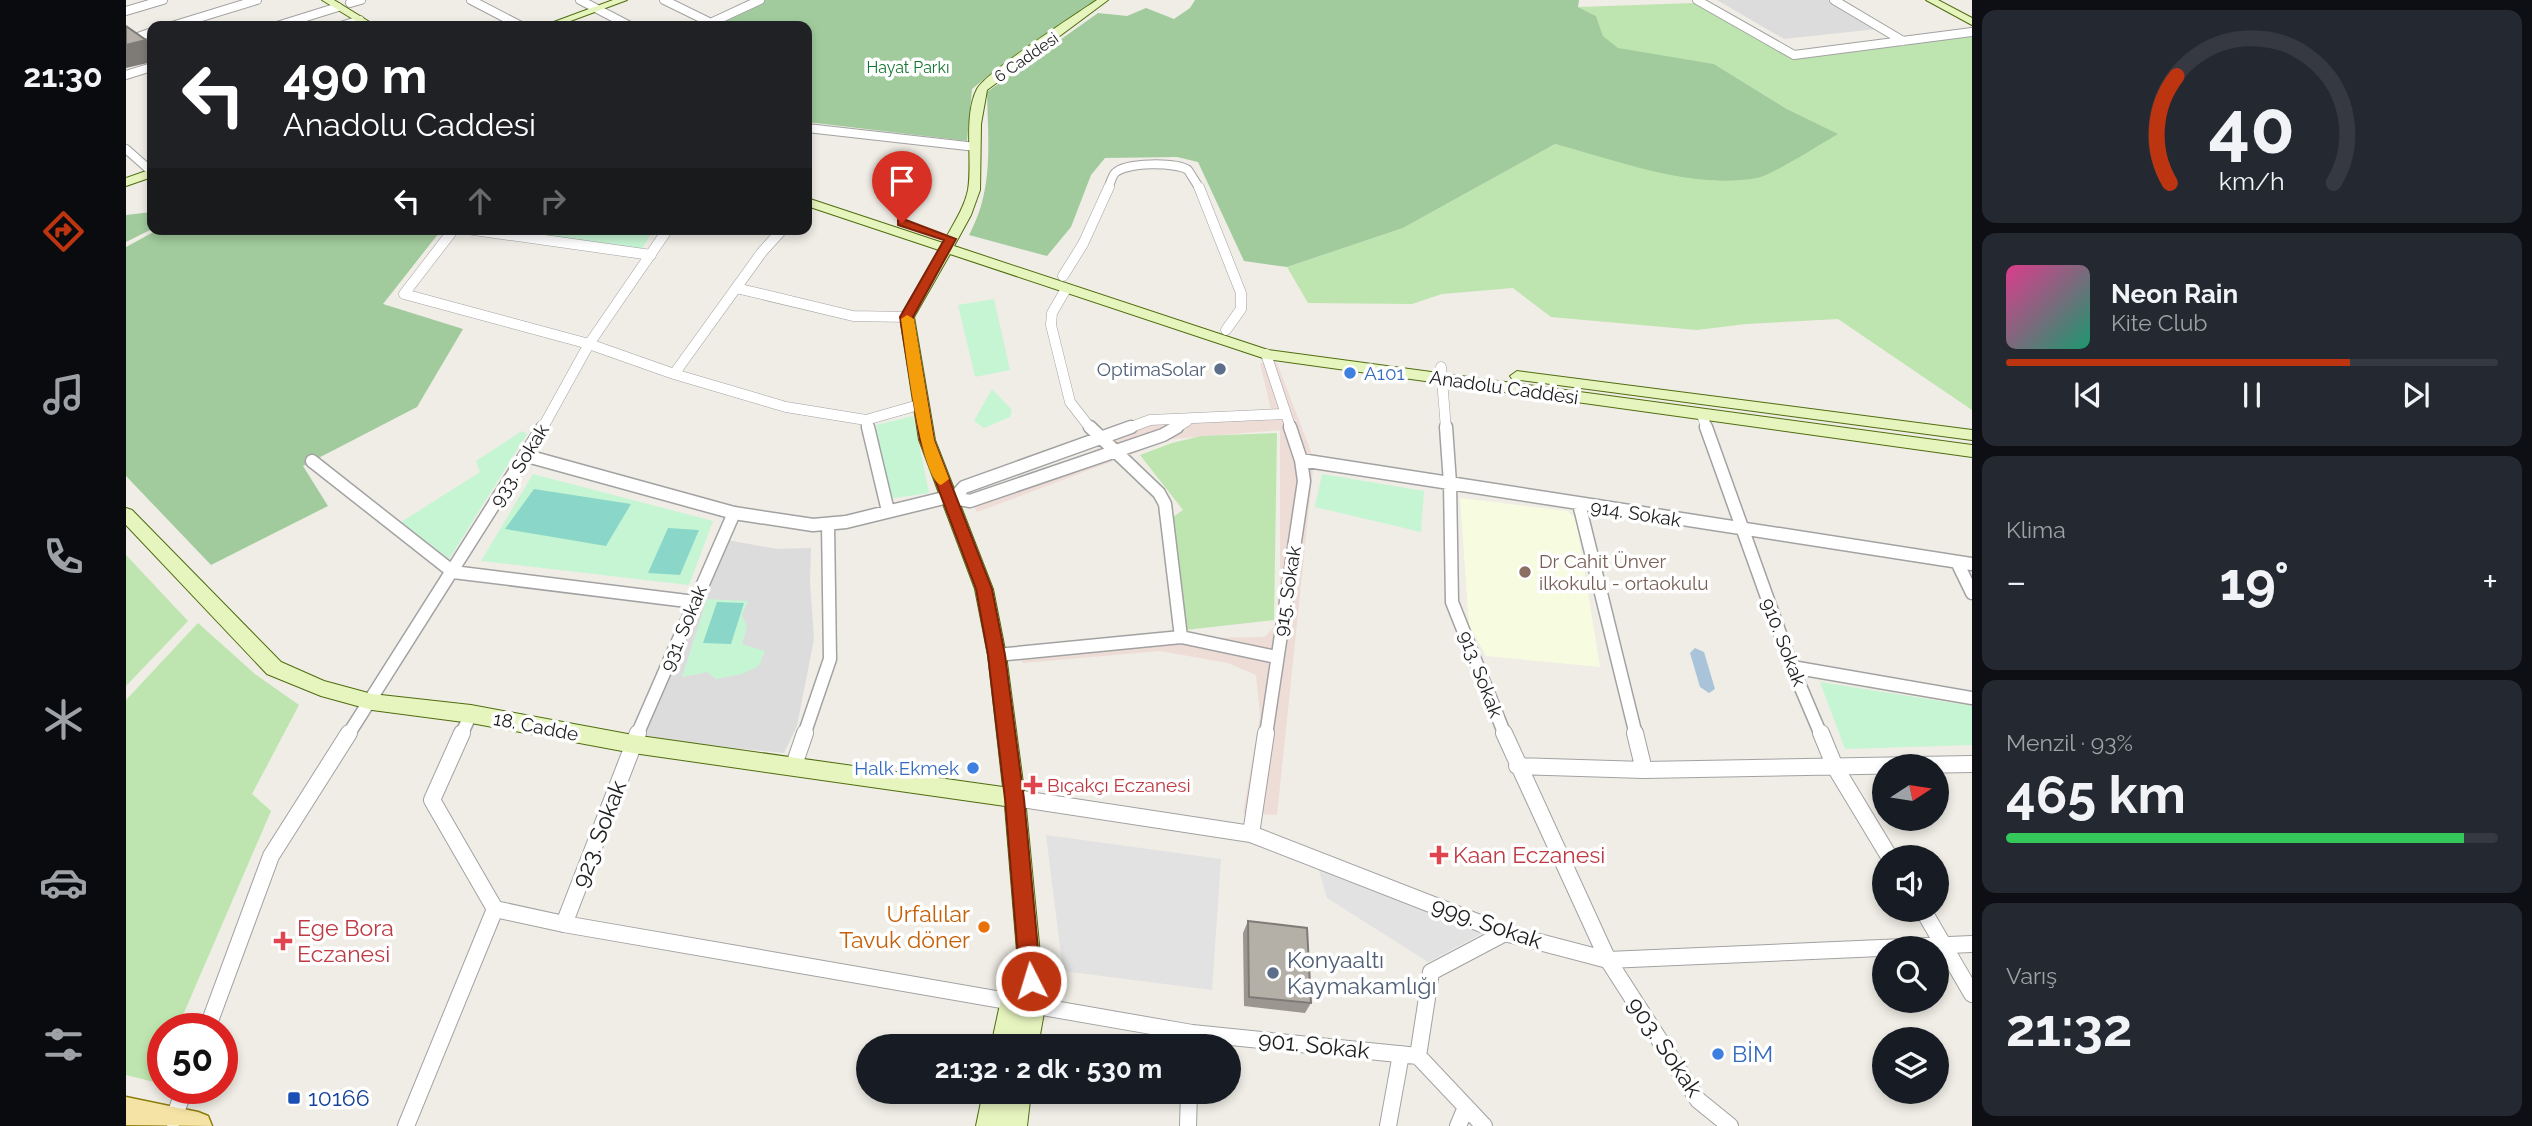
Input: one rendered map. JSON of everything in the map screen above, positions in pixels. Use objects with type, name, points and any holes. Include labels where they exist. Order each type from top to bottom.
[{"type":"main road","points":[[327,0],[348,2],[372,21]]},
{"type":"main road","points":[[563,21],[622,0]]},
{"type":"main road","name":"6 Caddesi","points":[[907,317],[965,215],[974,190],[975,124],[982,89],[1007,68],[1104,0]]},
{"type":"main road","points":[[1931,0],[1972,22]]},
{"type":"main road","points":[[348,2],[360,20],[365,21]]},
{"type":"main road","points":[[126,182],[147,175]]},
{"type":"main road","name":"Anadolu Caddesi","points":[[812,201],[1064,283],[1265,354],[1442,372],[1972,435]]},
{"type":"main road","name":"Anadolu Caddesi","points":[[1064,283],[1267,342],[1702,415],[1972,451]]},
{"type":"main road","points":[[907,317],[927,440],[984,589],[997,655],[1015,799],[1021,1005],[1025,1034]]},
{"type":"main road","name":"18. Cadde","points":[[126,514],[274,668],[321,688],[372,702],[471,714],[633,744],[794,765],[1015,799]]},
{"type":"main road","points":[[1008,1034],[1021,1005]]},
{"type":"main road","points":[[989,1126],[993,1104]]},
{"type":"main road","points":[[1014,1126],[1017,1104]]},
{"type":"main road","points":[[126,1111],[186,1123]]},
{"type":"street","points":[[126,11],[163,0]]},
{"type":"street","points":[[188,21],[257,0]]},
{"type":"street","points":[[471,0],[511,21]]},
{"type":"street","points":[[580,0],[621,21]]},
{"type":"street","points":[[664,0],[700,21]]},
{"type":"street","points":[[715,21],[760,0]]},
{"type":"street","points":[[1697,0],[1794,55],[1972,32]]},
{"type":"street","points":[[1834,0],[1903,41]]},
{"type":"street","points":[[292,21],[348,2]]},
{"type":"street","points":[[138,37],[147,34]]},
{"type":"street","points":[[126,75],[147,69]]},
{"type":"street","points":[[812,129],[976,147]]},
{"type":"street","points":[[126,149],[147,168]]},
{"type":"street","points":[[1181,637],[1165,505],[1158,493],[1112,452],[1075,409],[1066,395],[1052,332],[1052,313],[1115,173],[1128,167],[1170,164],[1180,166],[1192,174],[1210,212],[1243,300],[1240,313],[1226,330]]},
{"type":"street","points":[[449,235],[404,294],[589,344],[674,374],[786,407],[866,421],[922,404]]},
{"type":"street","points":[[509,235],[651,255]]},
{"type":"street","name":"933. Sokak","points":[[213,1013],[271,856],[527,456],[589,344],[664,235]]},
{"type":"street","points":[[674,374],[778,235]]},
{"type":"street","points":[[736,288],[853,316],[907,317]]},
{"type":"street","name":"915. Sokak","points":[[1251,834],[1304,481],[1301,460],[1265,354]]},
{"type":"street","name":"913. Sokak","points":[[1442,372],[1450,483],[1452,603],[1517,765],[1608,960]]},
{"type":"street","points":[[951,497],[964,487],[1150,421],[1284,414]]},
{"type":"street","name":"910. Sokak","points":[[1702,415],[1792,667],[1835,767],[1882,845]]},
{"type":"street","points":[[866,421],[888,511]]},
{"type":"street","points":[[527,456],[734,513],[799,523],[828,524],[951,497],[970,501],[1163,435],[1187,421]]},
{"type":"street","name":"914. Sokak","points":[[1301,460],[1972,564]]},
{"type":"street","points":[[312,461],[453,572],[695,602]]},
{"type":"street","points":[[1579,504],[1644,770]]},
{"type":"street","name":"931. Sokak","points":[[633,744],[734,513]]},
{"type":"street","points":[[794,765],[830,659],[828,524]]},
{"type":"street","points":[[1957,562],[1972,593]]},
{"type":"street","points":[[997,655],[1181,637],[1276,657]]},
{"type":"street","points":[[1792,667],[1972,698]]},
{"type":"street","points":[[471,714],[432,800],[495,909],[564,924],[811,965],[1021,1005]]},
{"type":"street","name":"923. Sokak","points":[[564,924],[633,744]]},
{"type":"street","points":[[1517,765],[1644,770],[1972,764]]},
{"type":"street","name":"999. Sokak","points":[[1015,799],[1251,834],[1505,933],[1608,960],[1872,947]]},
{"type":"street","points":[[406,1126],[495,909]]},
{"type":"street","points":[[1388,1126],[1431,972],[1505,933]]},
{"type":"street","name":"999. Sokak","points":[[1949,944],[1972,944]]},
{"type":"street","points":[[1949,954],[1972,994]]},
{"type":"street","name":"903. Sokak","points":[[1608,960],[1698,1100],[1731,1126]]},
{"type":"street","name":"901. Sokak","points":[[1021,1005],[1162,1034]]},
{"type":"street","name":"901. Sokak","points":[[1241,1043],[1410,1055]]},
{"type":"street","points":[[1410,1055],[1484,1126]]},
{"type":"street","points":[[185,1104],[186,1123]]},
{"type":"street","points":[[1188,1126],[1189,1104]]},
{"type":"street","points":[[1458,1126],[1466,1107]]},
{"type":"shaded area","points":[[1717,0],[1828,0],[1876,29],[1784,39]]},
{"type":"shaded area","points":[[1260,363],[1277,363],[1313,457],[1429,485],[1313,470],[1277,815],[1243,813],[1260,716],[1256,675],[1228,663],[1160,651],[1023,663],[1016,649],[1102,640],[1265,637],[1280,620],[1280,430],[1172,439],[977,512],[970,497],[1090,452],[1147,424],[1271,410]]},
{"type":"shaded area","points":[[534,489],[631,504],[606,546],[505,529]]},
{"type":"shaded area","name":"Dr Cahit Ünver ilkokulu - ortaokulu","points":[[1460,498],[1567,511],[1576,519],[1600,667],[1486,656],[1469,625]]},
{"type":"shaded area","points":[[668,528],[699,530],[680,575],[648,573]]},
{"type":"shaded area","points":[[727,540],[777,549],[811,548],[814,639],[797,726],[784,753],[642,739]]},
{"type":"shaded area","points":[[717,602],[744,603],[731,644],[703,643]]},
{"type":"shaded area","points":[[1695,648],[1704,652],[1715,689],[1709,693],[1700,687],[1690,653]]},
{"type":"shaded area","points":[[1046,835],[1221,859],[1212,990],[1063,971]]},
{"type":"shaded area","points":[[1318,867],[1481,934],[1428,962],[1327,898]]},
{"type":"green space","name":"Hayat Parkı","points":[[764,0],[1095,0],[1087,9],[999,67],[972,89],[967,141],[812,123],[812,21],[720,21]]},
{"type":"green space","points":[[1195,0],[1579,0],[1578,7],[1596,16],[1603,36],[1618,48],[1714,64],[1787,109],[1838,134],[1764,176],[1732,181],[1655,172],[1555,144],[1403,228],[1287,267],[1244,261],[1198,162],[1177,157],[1105,158],[1091,175],[1071,227],[1047,256],[969,235],[977,218],[986,183],[987,92],[1098,13],[1127,16],[1146,8],[1174,19],[1190,8]]},
{"type":"green space","points":[[1694,3],[1793,58],[1972,36],[1972,410],[1838,319],[1746,324],[1697,330],[1551,317],[1513,288],[1442,294],[1412,304],[1308,303],[1287,267],[1403,228],[1555,144],[1647,169],[1715,181],[1837,134],[1787,109],[1714,64],[1618,49],[1603,36],[1596,16],[1578,7]]},
{"type":"green space","points":[[147,213],[147,232],[126,242],[126,215]]},
{"type":"green space","points":[[148,235],[437,235],[383,304],[463,329],[417,407],[303,466],[328,506],[211,565],[126,476],[126,247]]},
{"type":"green space","points":[[535,235],[650,235],[641,250]]},
{"type":"green space","points":[[994,299],[1010,370],[975,377],[958,305]]},
{"type":"green space","points":[[992,389],[1012,410],[1010,417],[984,428],[974,421]]},
{"type":"green space","points":[[913,416],[929,493],[888,499],[876,425]]},
{"type":"green space","points":[[522,431],[527,434],[449,559],[401,522],[480,472],[476,461]]},
{"type":"green space","points":[[1277,433],[1274,620],[1185,630],[1173,517],[1183,510],[1140,455],[1201,436]]},
{"type":"green space","points":[[533,474],[713,521],[689,585],[481,561]]},
{"type":"green space","points":[[1322,474],[1424,491],[1421,532],[1315,507]]},
{"type":"green space","points":[[126,555],[188,621],[126,686]]},
{"type":"green space","points":[[707,599],[748,601],[742,615],[747,627],[742,644],[765,651],[759,666],[742,674],[716,679],[707,672],[682,677]]},
{"type":"green space","points":[[198,623],[255,674],[299,705],[252,794],[271,811],[184,1013],[147,1013],[147,1080],[126,1075],[126,700]]},
{"type":"green space","points":[[1820,682],[1972,706],[1972,745],[1845,749]]},
{"type":"building","points":[[126,26],[146,40],[126,45]]},
{"type":"building","name":"Konyaaltı Kaymakamlığı","points":[[1248,921],[1307,928],[1311,1003],[1249,997]]},
{"type":"slow traffic","points":[[907,319],[927,440],[941,479]]},
{"type":"place","name":"OptimaSolar","points":[[1220,369]]},
{"type":"place","name":"A101","points":[[1350,373]]},
{"type":"place","name":"Dr Cahit Ünver ilkokulu - ortaokulu","points":[[1525,572]]},
{"type":"place","name":"Halk Ekmek","points":[[973,768]]},
{"type":"place","name":"Bıçakçı Eczanesi","points":[[1033,785]]},
{"type":"place","name":"Kaan Eczanesi","points":[[1439,855]]},
{"type":"place","name":"Urfalılar Tavuk döner","points":[[984,927]]},
{"type":"place","name":"Ege Bora Eczanesi","points":[[283,941]]},
{"type":"place","name":"Konyaaltı Kaymakamlığı","points":[[1273,973]]},
{"type":"place","name":"BİM","points":[[1718,1054]]},
{"type":"place","name":"10166","points":[[294,1098]]},
{"type":"route","points":[[902,223],[951,239],[907,317],[927,440],[984,589],[997,655],[1015,799],[1031,981]]}]
